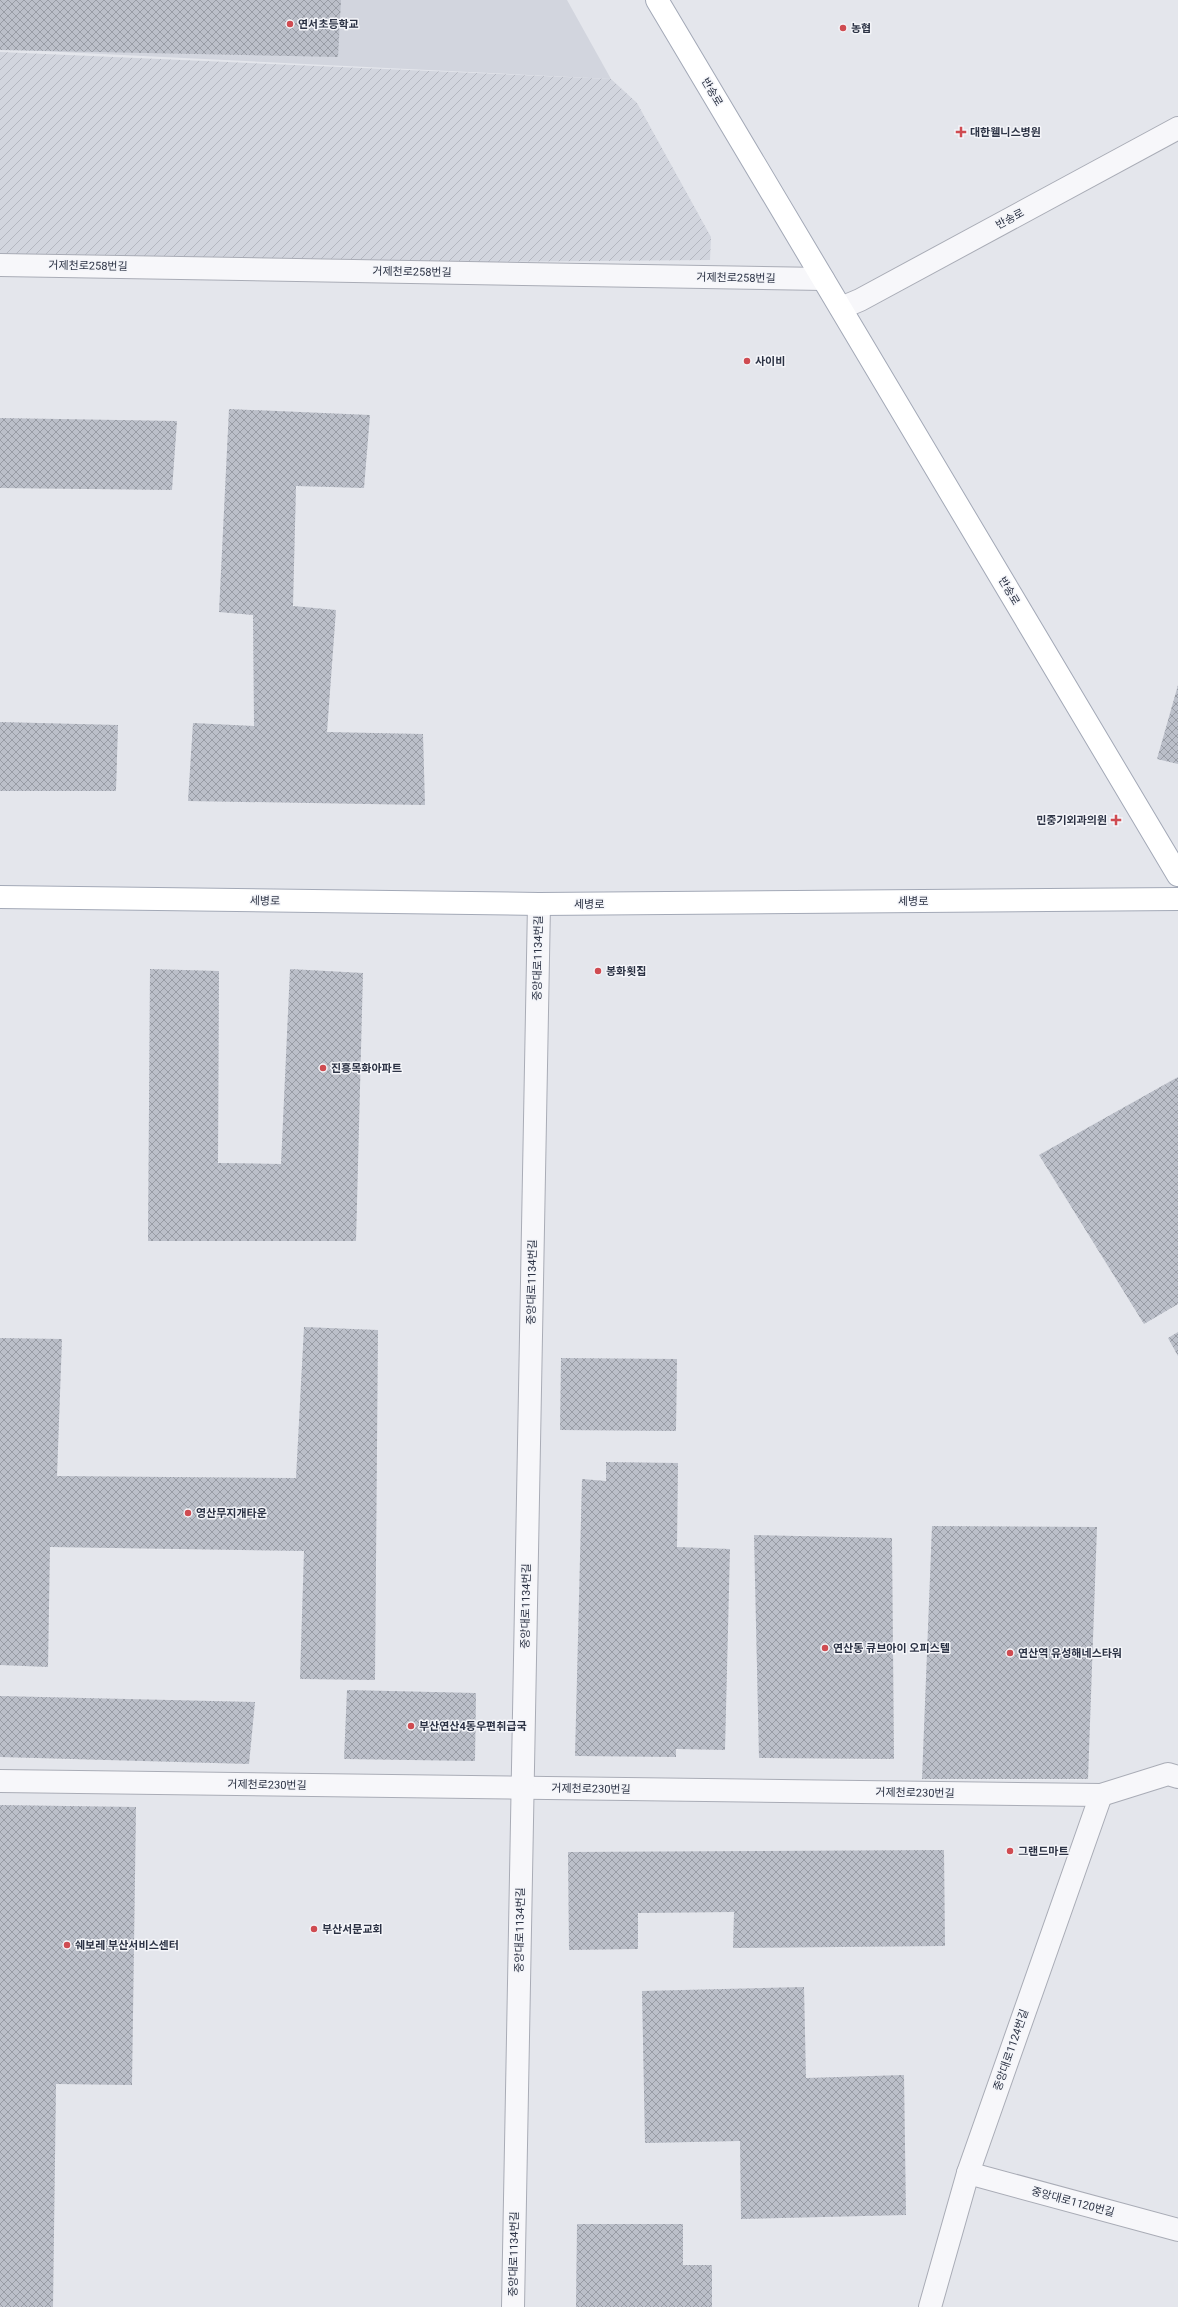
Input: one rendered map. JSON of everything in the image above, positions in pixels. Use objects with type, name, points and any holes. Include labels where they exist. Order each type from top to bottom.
[{"type":"main road","name":"반송로","points":[[657,0],[1178,875]]},
{"type":"main road","name":"세병로","points":[[0,897],[539,904],[1178,899]]},
{"type":"street","name":"반송로","points":[[840,308],[860,300],[1178,128]]},
{"type":"street","name":"거제천로258번길","points":[[0,265],[823,279]]},
{"type":"street","name":"중앙대로1134번길","points":[[513,2307],[539,904]]},
{"type":"street","name":"거제천로230번길","points":[[0,1781],[1101,1795],[1168,1774],[1178,1776]]},
{"type":"street","name":"중앙대로1124번길","points":[[930,2307],[968,2173],[1101,1795]]},
{"type":"street","name":"중앙대로1120번길","points":[[968,2173],[1178,2230]]},
{"type":"shaded area","name":"연서초등학교","points":[[0,0],[567,0],[611,79],[0,49]]},
{"type":"shaded area","points":[[0,52],[611,79],[637,103],[711,237],[710,260],[486,262],[0,254]]},
{"type":"building","points":[[0,0],[341,0],[338,57],[0,50]]},
{"type":"building","points":[[229,409],[370,415],[364,488],[296,486],[293,606],[336,610],[327,732],[423,734],[425,805],[188,801],[193,723],[254,726],[253,615],[219,612]]},
{"type":"building","points":[[0,418],[177,421],[172,490],[0,488]]},
{"type":"building","points":[[1178,685],[1178,764],[1157,759]]},
{"type":"building","points":[[0,722],[118,725],[116,791],[0,791]]},
{"type":"building","name":"진흥목화아파트","points":[[150,969],[219,971],[218,1163],[281,1164],[290,969],[363,973],[356,1241],[148,1241]]},
{"type":"building","points":[[1178,1077],[1178,1304],[1144,1324],[1039,1155]]},
{"type":"building","name":"영산무지개타운","points":[[304,1327],[378,1330],[375,1680],[300,1679],[304,1551],[50,1547],[48,1667],[0,1665],[0,1338],[62,1339],[57,1476],[296,1478]]},
{"type":"building","points":[[1178,1332],[1178,1356],[1168,1338]]},
{"type":"building","points":[[561,1358],[677,1359],[676,1431],[560,1430]]},
{"type":"building","points":[[606,1462],[678,1463],[677,1547],[730,1549],[725,1750],[676,1749],[676,1757],[575,1756],[582,1479],[606,1481]]},
{"type":"building","name":"연산역 유성해네스타워","points":[[932,1526],[1097,1527],[1088,1779],[922,1779]]},
{"type":"building","name":"연산동 큐브아이 오피스텔","points":[[754,1535],[892,1538],[894,1759],[759,1758]]},
{"type":"building","name":"부산연산4동우편취급국","points":[[347,1690],[476,1693],[475,1761],[344,1759]]},
{"type":"building","points":[[0,1696],[255,1702],[249,1764],[0,1757]]},
{"type":"building","name":"쉐보레 부산서비스센터","points":[[0,1805],[136,1807],[132,2085],[56,2084],[53,2307],[0,2307]]},
{"type":"building","points":[[944,1850],[945,1946],[733,1948],[734,1912],[638,1913],[638,1949],[569,1950],[568,1852]]},
{"type":"building","points":[[804,1987],[806,2078],[904,2075],[906,2215],[741,2219],[740,2141],[645,2143],[642,1991]]},
{"type":"building","points":[[577,2224],[683,2224],[683,2265],[712,2265],[712,2307],[576,2307]]},
{"type":"place","name":"연서초등학교","points":[[290,24]]},
{"type":"place","name":"농협","points":[[843,28]]},
{"type":"place","name":"대한웰니스병원","points":[[961,132]]},
{"type":"place","name":"사이비","points":[[747,361]]},
{"type":"place","name":"민중기외과의원","points":[[1116,820]]},
{"type":"place","name":"봉화횟집","points":[[598,971]]},
{"type":"place","name":"진흥목화아파트","points":[[323,1068]]},
{"type":"place","name":"영산무지개타운","points":[[188,1513]]},
{"type":"place","name":"연산동 큐브아이 오피스텔","points":[[825,1648]]},
{"type":"place","name":"연산역 유성해네스타워","points":[[1010,1653]]},
{"type":"place","name":"부산연산4동우편취급국","points":[[411,1726]]},
{"type":"place","name":"그랜드마트","points":[[1010,1851]]},
{"type":"place","name":"부산서문교회","points":[[314,1929]]},
{"type":"place","name":"쉐보레 부산서비스센터","points":[[67,1945]]}]
